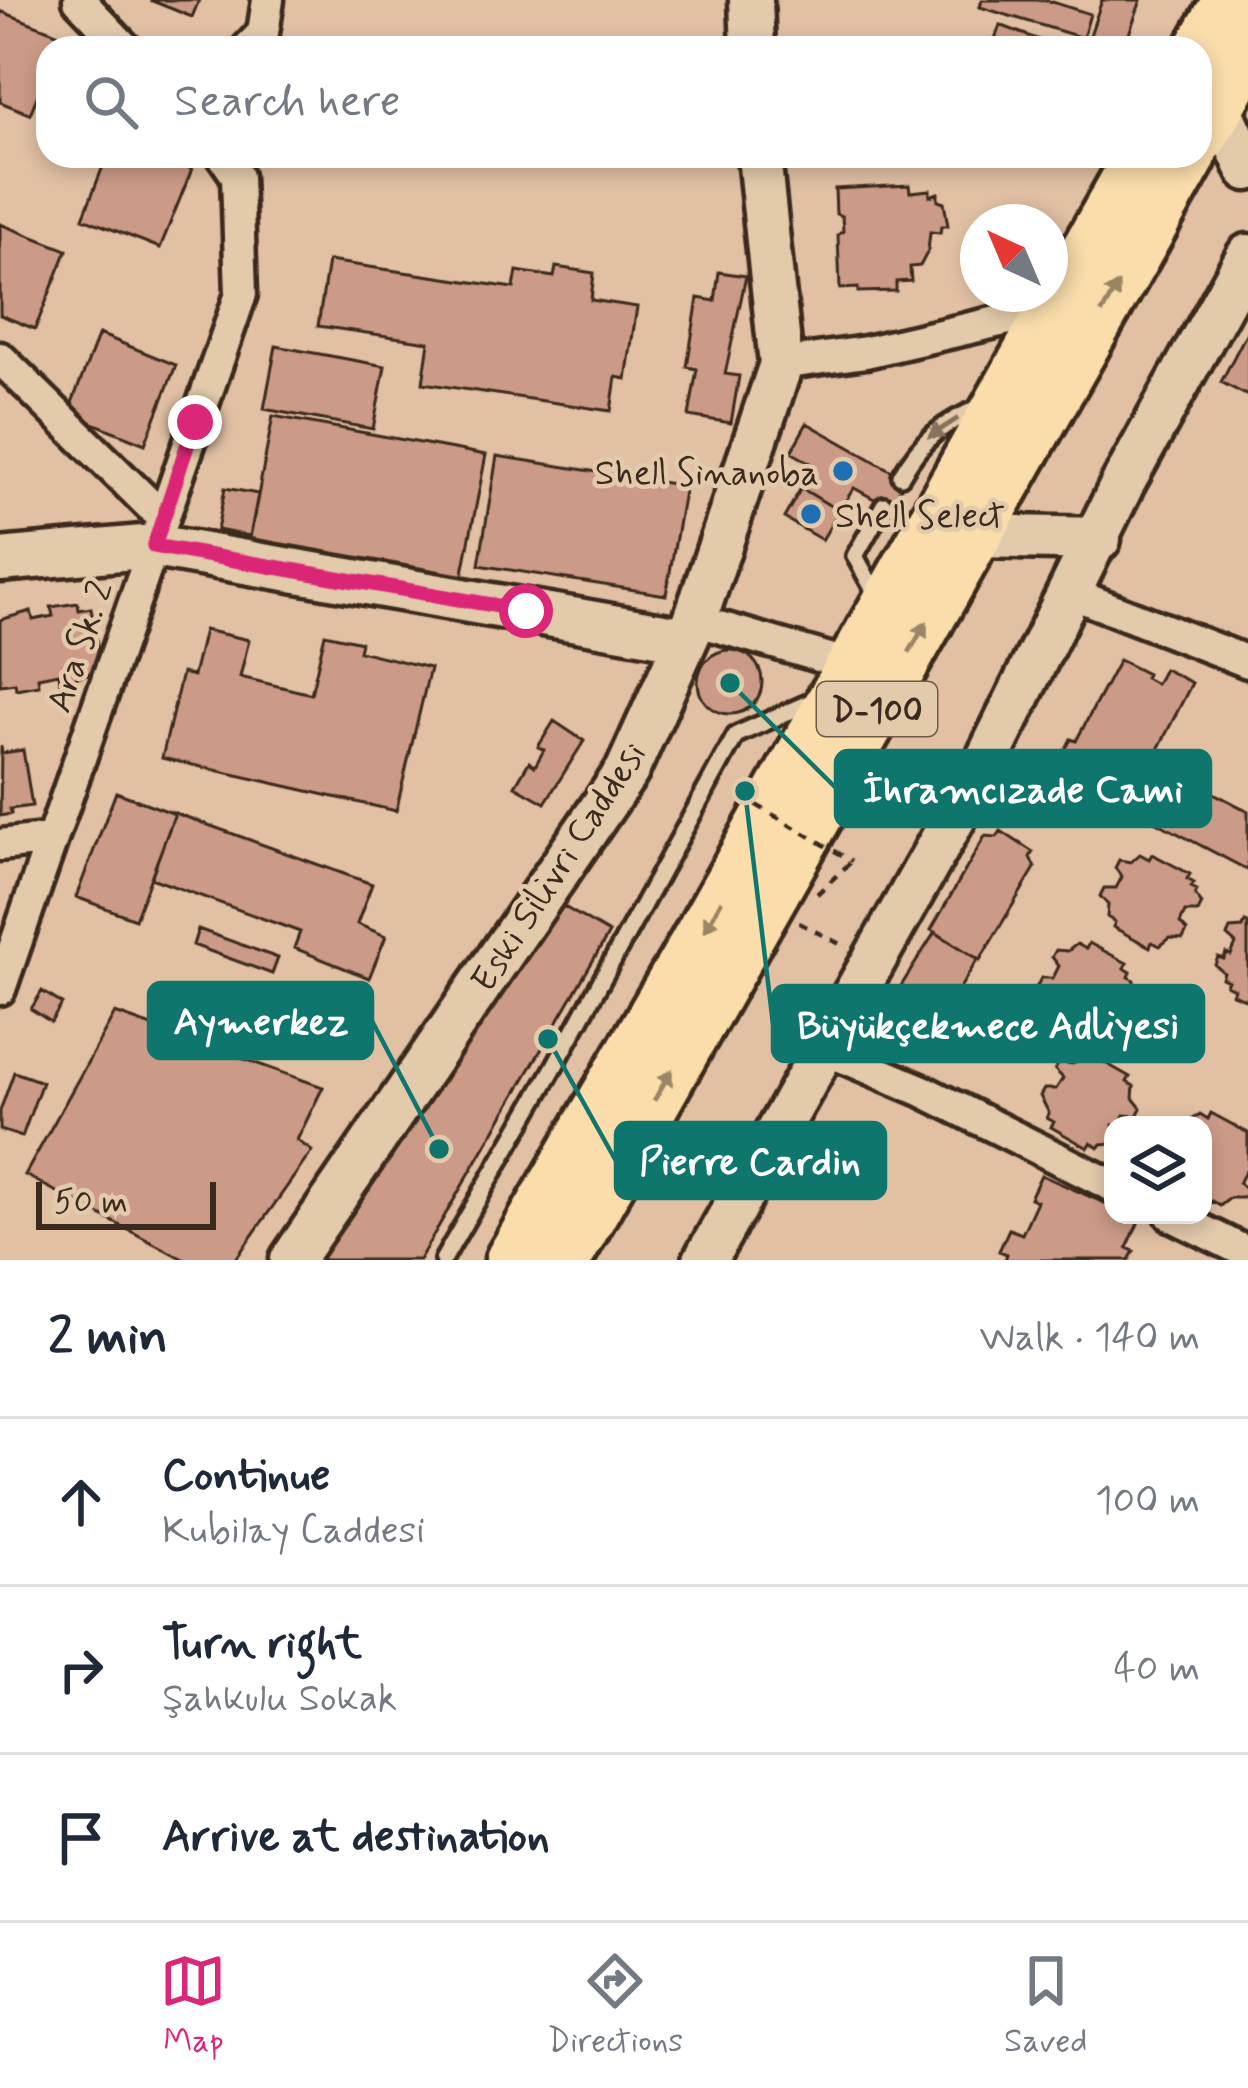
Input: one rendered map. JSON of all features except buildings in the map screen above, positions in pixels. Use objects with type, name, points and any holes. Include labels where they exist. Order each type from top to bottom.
[{"type":"highway","points":[[1212,74],[1231,0]]},
{"type":"highway","points":[[1212,90],[1248,51]]},
{"type":"highway","name":"D-100","points":[[1068,268],[1134,168]]},
{"type":"highway","name":"D-100","points":[[563,1260],[778,912],[976,536],[1182,168]]},
{"type":"highway","name":"D-100","points":[[513,1260],[847,678],[1001,400],[1043,312]]},
{"type":"main road","points":[[751,0],[752,36]]},
{"type":"main road","points":[[1212,107],[1248,170]]},
{"type":"main road","name":"Eski Silivri Caddesi","points":[[292,1260],[627,771],[690,630],[781,364],[760,168]]},
{"type":"main road","points":[[705,1260],[989,756],[1122,485],[1248,256]]},
{"type":"main road","points":[[0,560],[159,532],[690,630]]},
{"type":"main road","points":[[976,536],[1099,538]]},
{"type":"street","points":[[79,0],[113,36]]},
{"type":"street","points":[[260,36],[268,0]]},
{"type":"street","name":"Ara Sk. 2","points":[[0,988],[241,293],[237,176],[231,168]]},
{"type":"street","points":[[781,364],[866,352],[1005,320],[1017,312]]},
{"type":"street","points":[[0,358],[159,532]]},
{"type":"street","points":[[1071,593],[1248,662]]},
{"type":"street","points":[[690,630],[847,678]]},
{"type":"street","points":[[0,844],[52,839]]},
{"type":"street","points":[[824,1049],[923,1090],[1104,1181]]},
{"type":"street","points":[[1189,1224],[1248,1253]]},
{"type":"lane","points":[[901,476],[920,443],[965,413],[1001,400]]},
{"type":"lane","points":[[884,505],[855,556],[885,609]]},
{"type":"lane","points":[[443,1260],[736,735],[847,678]]},
{"type":"path","points":[[741,796],[852,861],[778,912],[874,962]]},
{"type":"place","name":"Shell Sinanoba","points":[[843,471]]},
{"type":"place","name":"Shell Select","points":[[811,514]]},
{"type":"place","name":"İhramcızade Cami","points":[[730,683]]},
{"type":"place","name":"Büyükçekmece Adliyesi","points":[[745,791]]},
{"type":"place","name":"Pierre Cardin","points":[[548,1039]]},
{"type":"place","name":"Aymerkez","points":[[439,1149]]},
{"type":"route","points":[[195,422],[154,546],[526,611]]}]
